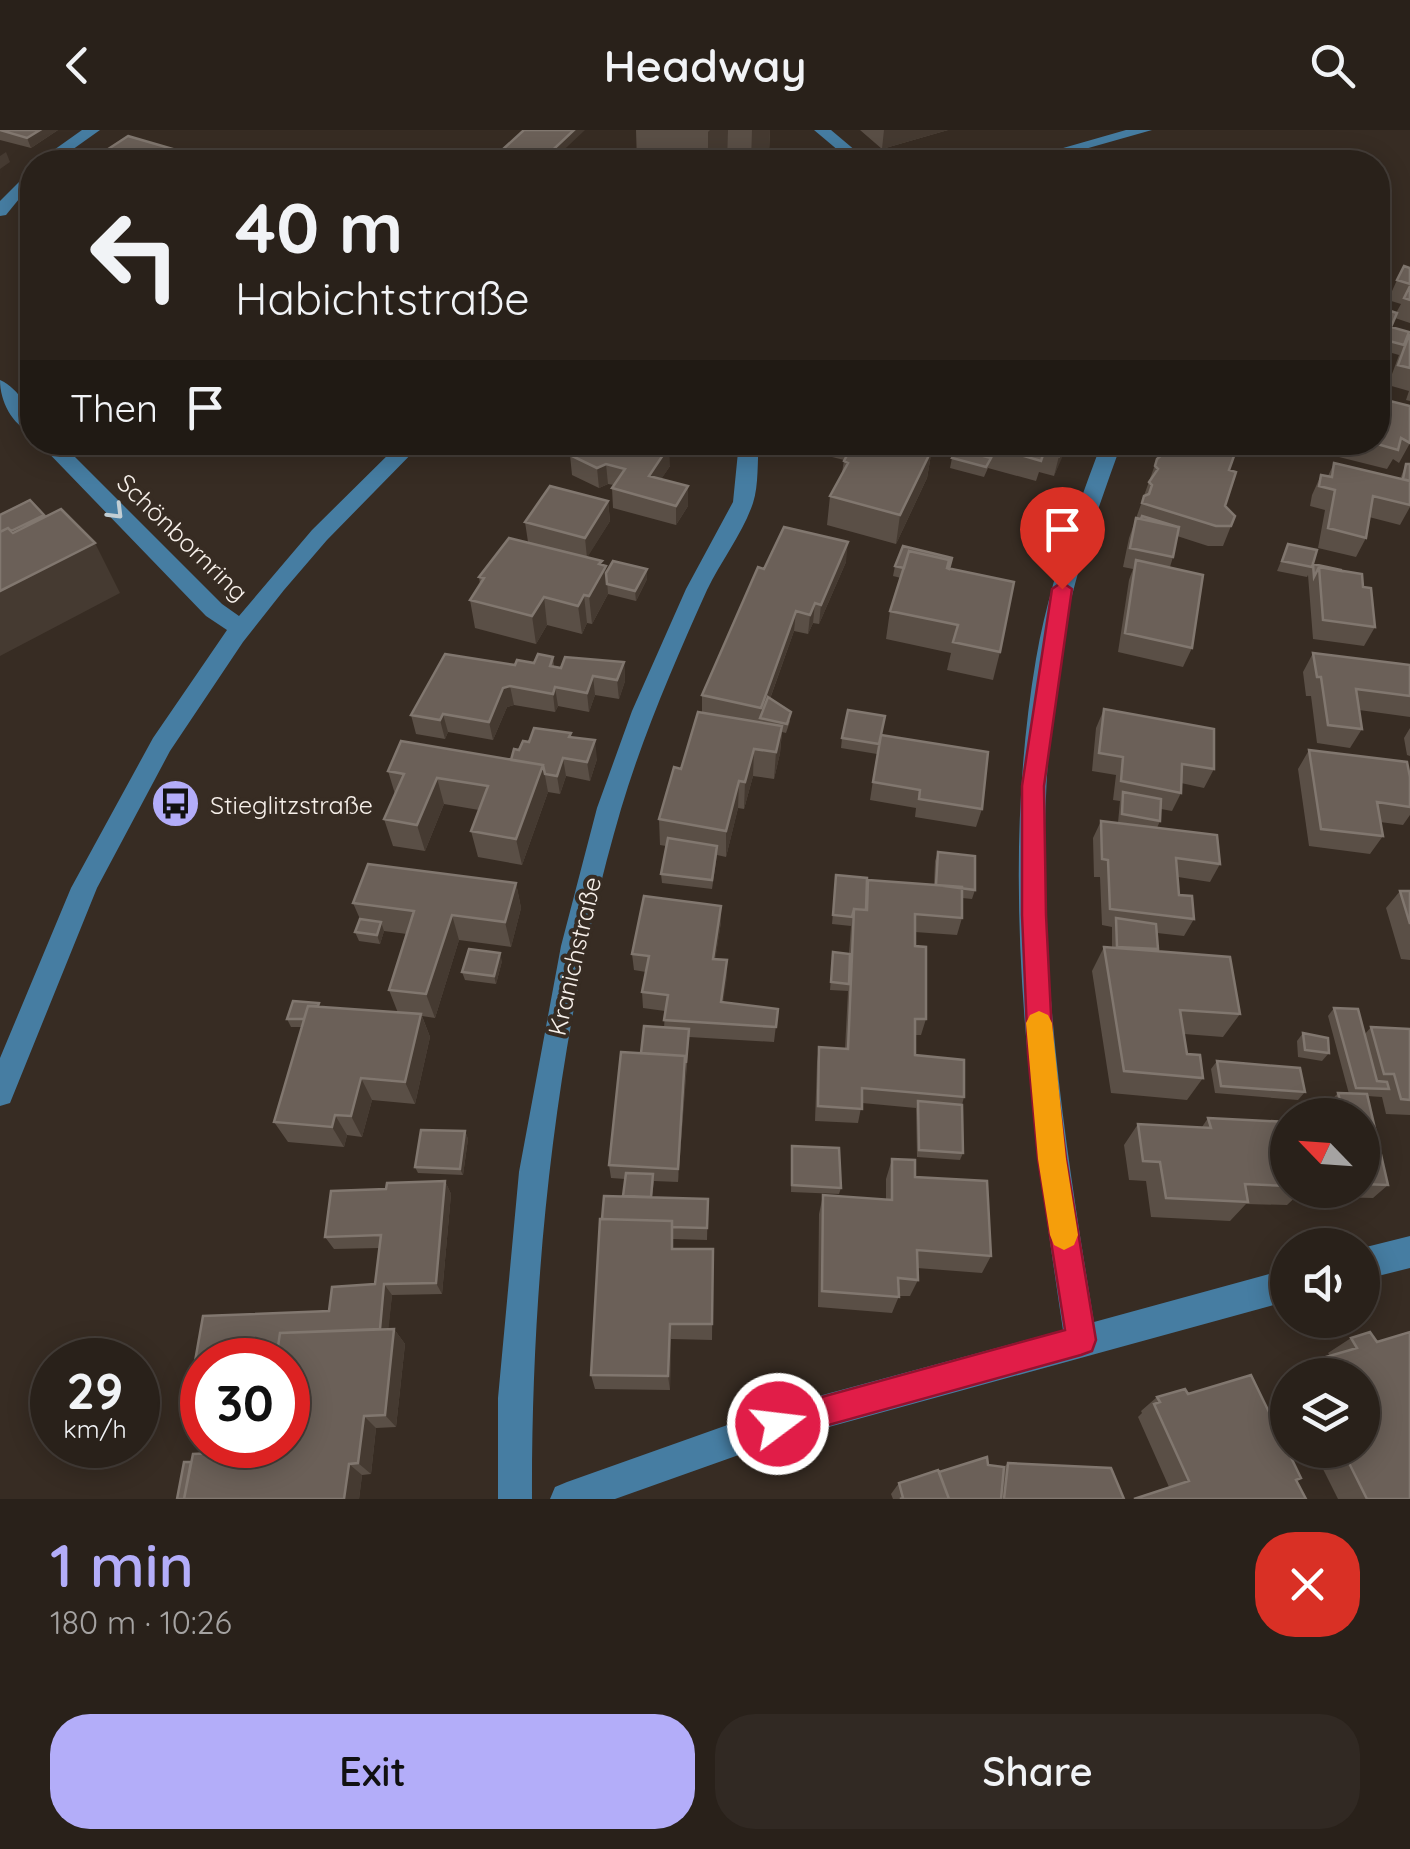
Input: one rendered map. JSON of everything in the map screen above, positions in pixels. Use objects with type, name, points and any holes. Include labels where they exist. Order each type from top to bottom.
[{"type":"street","points":[[63,150],[92,130]]},
{"type":"street","points":[[822,130],[846,150]]},
{"type":"street","points":[[1068,150],[1144,130]]},
{"type":"street","points":[[0,211],[20,188]]},
{"type":"street","points":[[0,386],[20,412]]},
{"type":"street","name":"Schönbornring","points":[[61,455],[214,610],[239,628]]},
{"type":"street","points":[[0,1093],[96,864],[132,795],[239,628],[286,567],[356,493],[398,455]]},
{"type":"street","name":"Kranichstraße","points":[[515,1499],[515,1398],[534,1172],[574,946],[609,808],[644,712],[697,588],[744,502],[748,455]]},
{"type":"street","points":[[1081,1340],[1052,1159],[1040,1054],[1033,786],[1056,615],[1075,537],[1107,455]]},
{"type":"street","points":[[1380,1260],[1410,1252]]},
{"type":"street","points":[[567,1499],[778,1424],[1270,1289]]},
{"type":"building","points":[[0,130],[40,130],[27,138]]},
{"type":"building","points":[[524,130],[574,130],[553,150],[502,150]]},
{"type":"building","points":[[128,136],[176,150],[107,150]]},
{"type":"building","points":[[1404,266],[1410,268],[1410,284],[1397,280]]},
{"type":"building","points":[[1390,311],[1397,313],[1391,327],[1409,332],[1404,345],[1390,341]]},
{"type":"building","points":[[1410,335],[1410,368],[1398,365]]},
{"type":"building","points":[[1390,401],[1410,406],[1410,443],[1401,438],[1398,450],[1390,448]]},
{"type":"building","points":[[570,455],[663,455],[649,476],[688,486],[676,506],[612,488],[625,469],[606,464],[597,468]]},
{"type":"building","points":[[847,455],[929,455],[900,515],[830,496],[848,463],[844,461]]},
{"type":"building","points":[[980,455],[991,458],[986,467],[952,458]]},
{"type":"building","points":[[1020,455],[1043,455],[1041,461]]},
{"type":"building","points":[[1162,455],[1234,455],[1229,470],[1236,472],[1225,506],[1235,516],[1231,526],[1216,526],[1142,503],[1158,469],[1157,459]]},
{"type":"building","points":[[1334,463],[1410,481],[1410,505],[1373,496],[1366,538],[1328,528],[1335,490],[1319,486],[1321,475],[1332,477]]},
{"type":"building","points":[[1406,464],[1410,464],[1410,481],[1403,479]]},
{"type":"building","points":[[550,486],[608,501],[585,538],[525,522]]},
{"type":"building","points":[[30,500],[44,515],[11,531],[8,528],[0,532],[0,515]]},
{"type":"building","points":[[61,509],[95,543],[0,591],[0,532],[8,528],[13,533]]},
{"type":"building","points":[[1136,518],[1179,527],[1173,557],[1130,548]]},
{"type":"building","points":[[784,527],[848,542],[821,605],[815,603],[810,615],[796,611],[761,708],[702,695],[758,567],[764,569]]},
{"type":"building","points":[[509,538],[602,561],[599,564],[606,566],[589,596],[584,595],[578,606],[544,597],[532,616],[470,600],[484,578],[479,577]]},
{"type":"building","points":[[1288,544],[1317,550],[1312,567],[1282,561]]},
{"type":"building","points":[[903,546],[952,558],[949,569],[949,560],[909,551],[904,568],[895,566]]},
{"type":"building","points":[[909,551],[949,560],[947,568],[1014,582],[1000,652],[953,642],[958,625],[890,611]]},
{"type":"building","points":[[1136,560],[1203,575],[1192,648],[1125,633]]},
{"type":"building","points":[[613,561],[647,569],[635,591],[607,584],[606,573]]},
{"type":"building","points":[[1313,564],[1341,571],[1319,567],[1314,577]]},
{"type":"building","points":[[1319,567],[1362,574],[1363,587],[1371,588],[1375,627],[1323,620]]},
{"type":"building","points":[[1313,653],[1410,665],[1410,696],[1356,689],[1362,729],[1328,725]]},
{"type":"building","points":[[445,654],[515,665],[517,660],[534,663],[538,654],[553,657],[550,666],[561,668],[565,657],[624,662],[617,680],[593,676],[587,693],[555,687],[553,694],[503,688],[489,722],[443,714],[440,720],[411,715]]},
{"type":"building","points":[[768,697],[791,712],[787,724],[760,718]]},
{"type":"building","points":[[1104,709],[1214,729],[1214,769],[1182,764],[1181,793],[1121,781],[1123,757],[1099,753]]},
{"type":"building","points":[[848,710],[885,716],[879,744],[842,738]]},
{"type":"building","points":[[698,712],[782,726],[776,752],[754,749],[745,782],[739,781],[726,831],[659,819],[674,767],[681,769]]},
{"type":"building","points":[[534,728],[595,740],[587,762],[563,758],[557,776],[545,774],[543,765],[511,760],[514,749],[519,750],[523,741],[529,742]]},
{"type":"building","points":[[881,735],[988,752],[982,809],[919,799],[920,790],[873,782]]},
{"type":"building","points":[[401,741],[543,765],[516,839],[471,831],[488,786],[437,778],[417,825],[384,819],[404,774],[388,771]]},
{"type":"building","points":[[1309,750],[1407,762],[1410,807],[1377,802],[1383,836],[1321,829]]},
{"type":"building","points":[[1123,792],[1161,799],[1160,821],[1122,814]]},
{"type":"building","points":[[1101,821],[1217,835],[1220,864],[1176,858],[1179,895],[1192,896],[1194,919],[1110,909]]},
{"type":"building","points":[[668,838],[717,846],[712,880],[661,874]]},
{"type":"building","points":[[938,852],[975,856],[975,890],[936,885]]},
{"type":"building","points":[[368,864],[516,883],[505,922],[452,915],[426,994],[389,990],[414,911],[353,903]]},
{"type":"building","points":[[836,875],[867,878],[866,910],[854,909],[852,917],[833,915]]},
{"type":"building","points":[[868,880],[962,887],[962,918],[915,914],[915,946],[926,947],[926,1019],[915,1019],[915,1055],[964,1060],[964,1097],[862,1088],[862,1109],[818,1106],[819,1047],[848,1049],[854,909],[867,910]]},
{"type":"building","points":[[1400,891],[1410,891],[1410,924]]},
{"type":"building","points":[[644,896],[721,906],[713,959],[727,960],[721,1002],[778,1009],[776,1027],[664,1020],[668,995],[642,992],[649,956],[632,954]]},
{"type":"building","points":[[1116,918],[1156,924],[1158,949],[1117,947]]},
{"type":"building","points":[[360,919],[381,922],[377,935],[355,932]]},
{"type":"building","points":[[1104,947],[1230,957],[1240,1014],[1180,1010],[1187,1054],[1200,1055],[1203,1078],[1124,1071]]},
{"type":"building","points":[[469,949],[500,953],[494,976],[462,972]]},
{"type":"building","points":[[833,952],[850,954],[849,984],[831,982]]},
{"type":"building","points":[[293,1001],[319,1003],[308,1006],[304,1019],[287,1019]]},
{"type":"building","points":[[308,1006],[421,1014],[405,1082],[361,1078],[351,1116],[335,1115],[332,1127],[274,1122]]},
{"type":"building","points":[[1334,1008],[1358,1009],[1377,1081],[1387,1082],[1389,1089],[1356,1088]]},
{"type":"building","points":[[644,1026],[689,1029],[686,1063],[685,1056],[641,1053]]},
{"type":"building","points":[[1371,1027],[1410,1029],[1410,1100],[1401,1099],[1394,1074],[1384,1074]]},
{"type":"building","points":[[1303,1033],[1328,1038],[1329,1053],[1305,1050]]},
{"type":"building","points":[[621,1052],[685,1056],[678,1169],[609,1165]]},
{"type":"building","points":[[1217,1061],[1300,1068],[1305,1092],[1221,1086]]},
{"type":"building","points":[[1338,1093],[1367,1094],[1368,1098],[1339,1098]]},
{"type":"building","points":[[918,1101],[962,1105],[963,1153],[919,1150]]},
{"type":"building","points":[[1208,1118],[1270,1121],[1270,1185],[1245,1184],[1248,1202],[1166,1198],[1160,1162],[1143,1161],[1138,1124],[1211,1128]]},
{"type":"building","points":[[421,1130],[465,1131],[460,1169],[415,1167]]},
{"type":"building","points":[[792,1146],[839,1148],[841,1188],[792,1185]]},
{"type":"building","points":[[1380,1150],[1388,1185],[1380,1185]]},
{"type":"building","points":[[892,1159],[915,1160],[915,1177],[987,1181],[991,1256],[917,1250],[918,1280],[898,1278],[899,1297],[822,1291],[823,1195],[892,1200]]},
{"type":"building","points":[[626,1173],[653,1174],[651,1197],[623,1196]]},
{"type":"building","points":[[445,1181],[436,1283],[384,1284],[380,1329],[280,1333],[279,1338],[199,1338],[203,1316],[329,1311],[332,1287],[375,1284],[381,1235],[325,1237],[331,1191],[386,1189],[387,1183]]},
{"type":"building","points":[[604,1196],[708,1199],[707,1228],[672,1227],[672,1221],[602,1219]]},
{"type":"building","points":[[600,1219],[672,1221],[672,1249],[713,1249],[712,1324],[670,1324],[668,1376],[591,1375]]},
{"type":"building","points":[[394,1329],[385,1415],[364,1416],[358,1463],[349,1464],[344,1499],[184,1499],[190,1468],[310,1468],[310,1338],[279,1338],[280,1333]]},
{"type":"building","points":[[1410,1332],[1410,1499],[1367,1499],[1352,1468],[1380,1468],[1380,1358],[1322,1358],[1357,1348],[1351,1338],[1374,1338],[1377,1342]]},
{"type":"building","points":[[1251,1375],[1270,1414],[1270,1468],[1296,1468],[1301,1478],[1296,1480],[1306,1499],[1134,1499],[1189,1481],[1154,1404],[1160,1402],[1157,1397],[1185,1389],[1188,1394]]},
{"type":"building","points":[[987,1457],[988,1465],[1004,1467],[1001,1499],[949,1499],[939,1472]]},
{"type":"building","points":[[1008,1463],[1111,1468],[1124,1499],[1004,1499]]},
{"type":"building","points":[[183,1468],[190,1468],[184,1499],[177,1499]]},
{"type":"building","points":[[938,1470],[949,1499],[900,1499],[903,1498],[899,1483]]},
{"type":"slow traffic","points":[[1039,1023],[1052,1159],[1064,1235]]},
{"type":"place","name":"Stieglitzstraße","points":[[175,804]]},
{"type":"route","points":[[778,1424],[1081,1340],[1052,1159],[1040,1054],[1034,915],[1033,786],[1062,589]]}]
